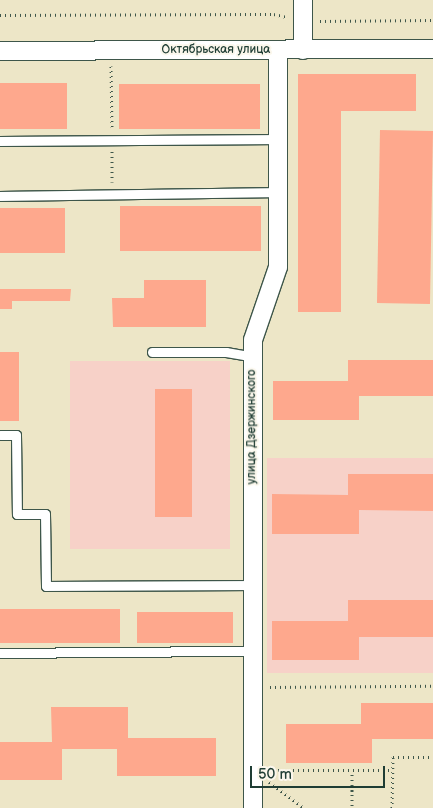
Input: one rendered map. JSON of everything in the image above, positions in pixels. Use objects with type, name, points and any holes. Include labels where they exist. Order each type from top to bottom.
[{"type":"street","points":[[303,0],[303,50]]},
{"type":"street","name":"Октябрьская улица","points":[[0,51],[433,49]]},
{"type":"street","name":"улица Дзержинского","points":[[253,808],[253,340],[278,267],[278,50]]},
{"type":"lane","points":[[0,141],[278,139]]},
{"type":"lane","points":[[0,196],[278,192]]},
{"type":"lane","points":[[152,352],[226,352],[253,357]]},
{"type":"lane","points":[[0,435],[16,435],[17,514],[45,514],[46,586],[252,585]]},
{"type":"lane","points":[[0,653],[252,651]]},
{"type":"path","points":[[0,15],[274,14],[303,21],[433,20]]},
{"type":"path","points":[[111,51],[113,194]]},
{"type":"path","points":[[252,687],[433,686]]},
{"type":"path","points":[[392,808],[393,757],[433,757]]},
{"type":"path","points":[[253,770],[393,770]]},
{"type":"path","points":[[253,770],[304,808]]},
{"type":"path","points":[[352,770],[352,808]]},
{"type":"shaded area","points":[[70,361],[230,361],[230,549],[70,549]]},
{"type":"shaded area","points":[[267,458],[433,458],[433,673],[267,673]]},
{"type":"building","points":[[298,74],[416,74],[416,111],[341,111],[341,312],[298,312]]},
{"type":"building","points":[[0,83],[67,83],[67,129],[0,129]]},
{"type":"building","points":[[119,84],[260,84],[260,129],[119,129]]},
{"type":"building","points":[[380,130],[433,131],[430,304],[377,303]]},
{"type":"building","points":[[120,206],[261,206],[261,251],[120,251]]},
{"type":"building","points":[[0,208],[65,208],[65,253],[0,253]]},
{"type":"building","points":[[144,280],[206,280],[206,327],[113,327],[112,298],[144,298]]},
{"type":"building","points":[[0,289],[71,289],[70,301],[12,301],[12,309],[0,309]]},
{"type":"building","points":[[0,352],[19,352],[19,421],[0,421]]},
{"type":"building","points":[[348,360],[433,360],[433,396],[359,396],[359,420],[273,420],[273,381],[348,381]]},
{"type":"building","points":[[155,389],[192,389],[192,517],[155,517]]},
{"type":"building","points":[[348,474],[433,474],[433,511],[359,510],[359,534],[272,534],[272,494],[348,495]]},
{"type":"building","points":[[348,600],[433,600],[433,637],[359,637],[359,660],[272,660],[272,621],[348,621]]},
{"type":"building","points":[[0,609],[120,609],[120,643],[0,643]]},
{"type":"building","points":[[137,612],[233,612],[233,643],[137,643]]},
{"type":"building","points":[[361,703],[433,703],[433,739],[372,739],[372,763],[286,763],[286,724],[361,724]]},
{"type":"building","points":[[51,707],[128,707],[128,738],[216,738],[216,776],[117,776],[117,749],[62,749],[62,780],[0,780],[0,742],[52,742]]}]
